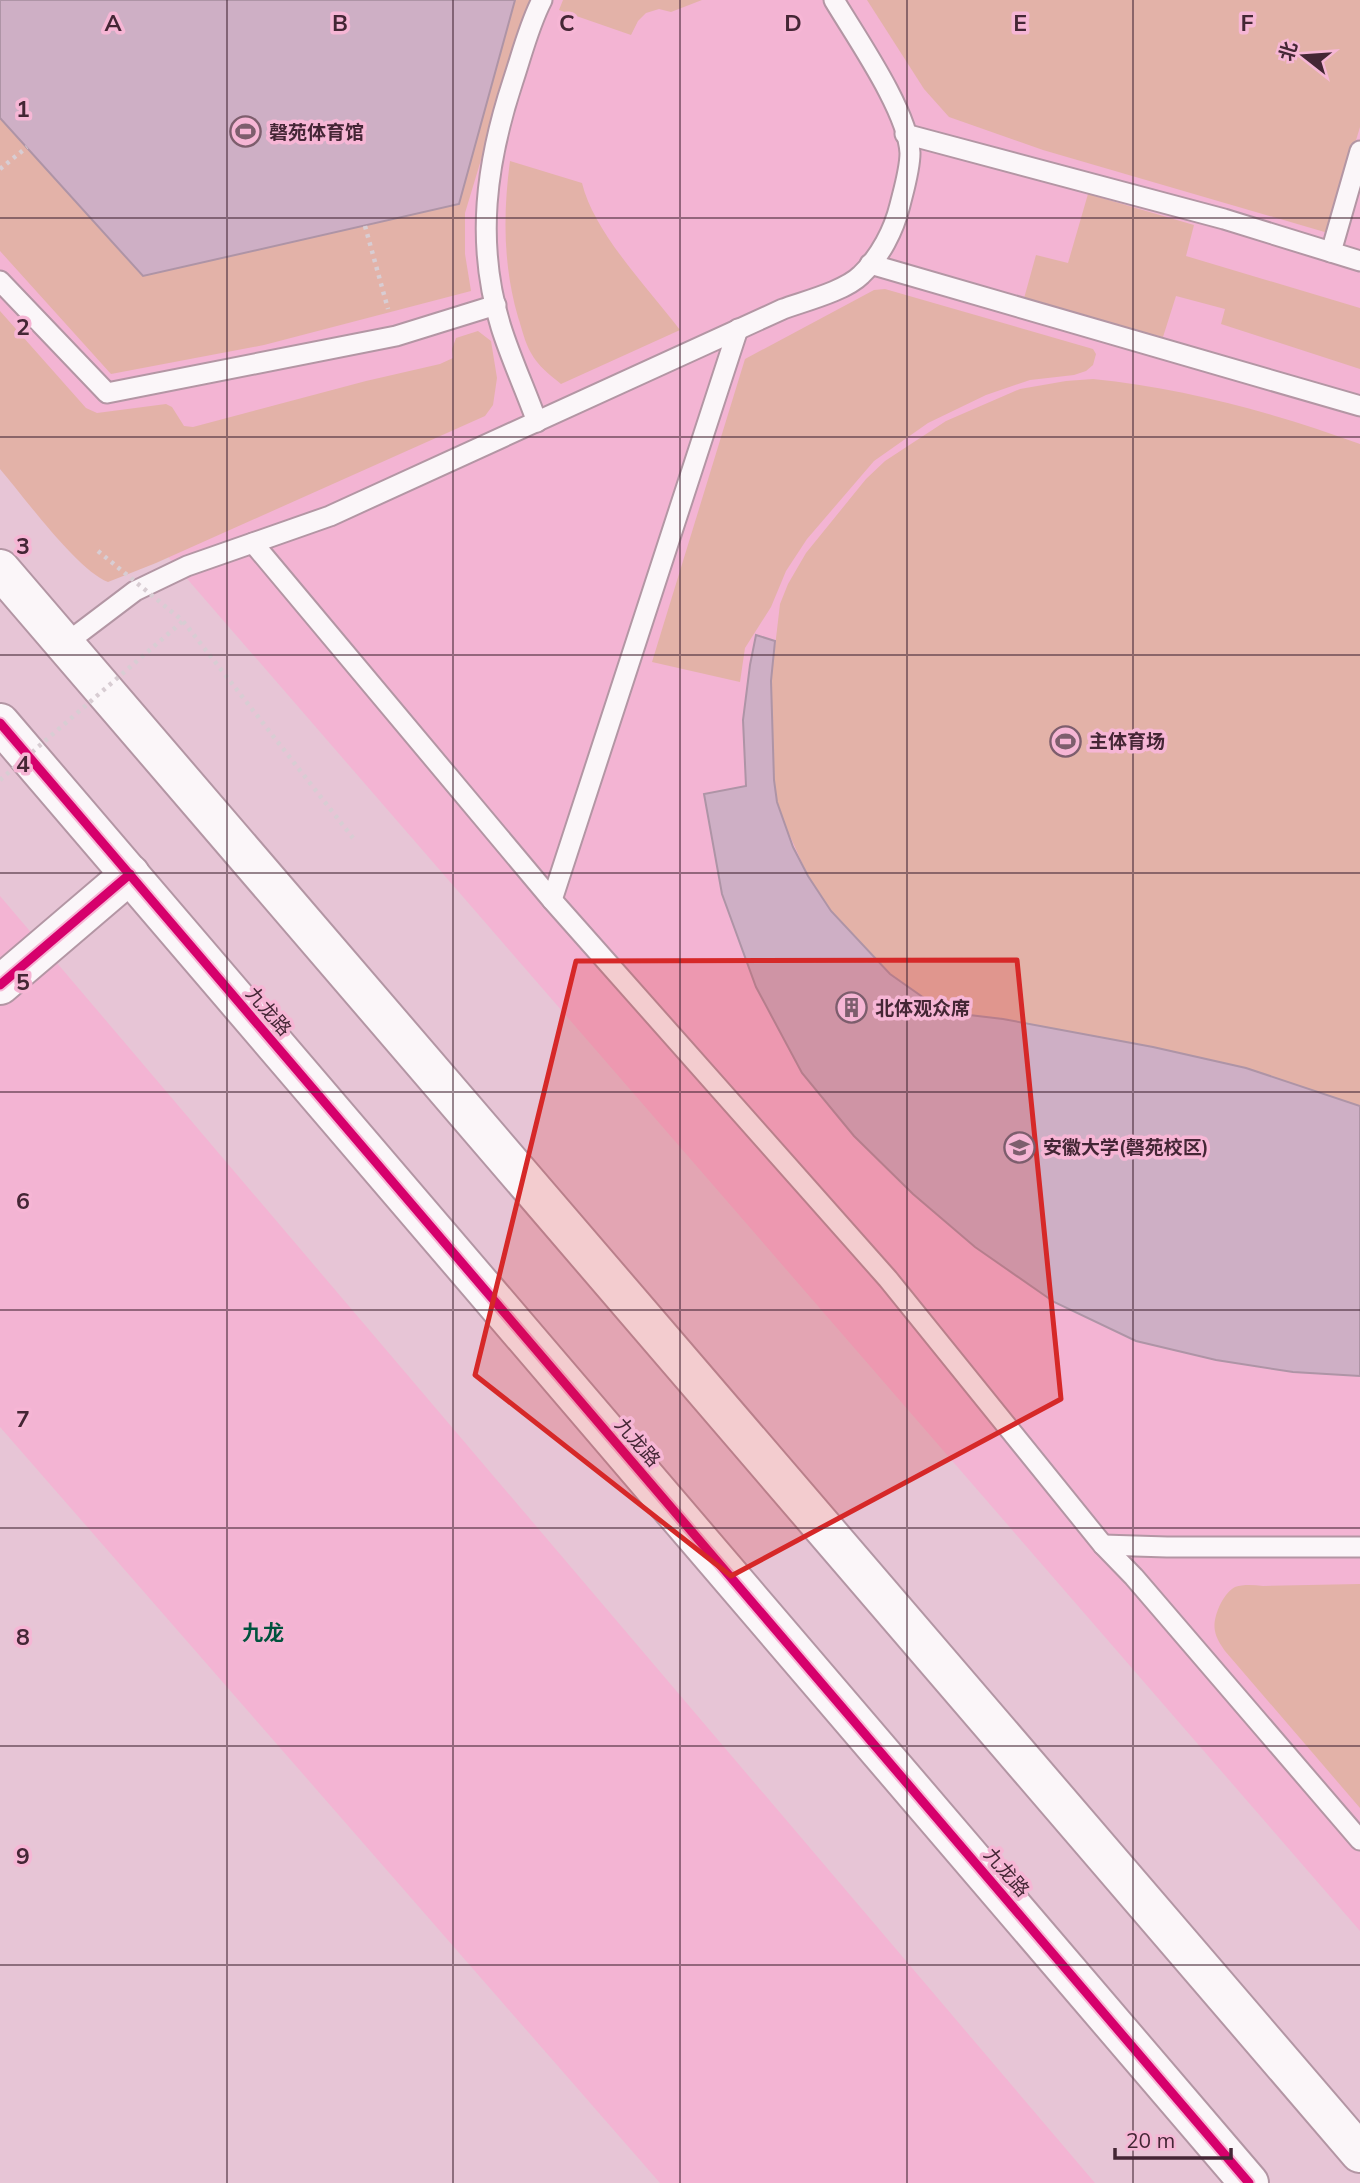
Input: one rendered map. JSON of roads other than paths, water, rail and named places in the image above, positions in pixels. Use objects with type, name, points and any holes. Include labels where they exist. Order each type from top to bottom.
[{"type":"main road","points":[[0,569],[1360,2153]]},
{"type":"main road","name":"九龙路","points":[[0,723],[1250,2183]]},
{"type":"main road","points":[[0,985],[130,874]]},
{"type":"lane","points":[[537,422],[501,327],[489,276],[484,225],[494,144],[542,0]]},
{"type":"lane","points":[[65,644],[135,591],[187,566],[330,516],[738,329],[861,276],[880,251],[896,221],[910,153],[902,120],[834,0]]},
{"type":"lane","points":[[905,134],[1224,219],[1360,261]]},
{"type":"lane","points":[[1331,252],[1360,151]]},
{"type":"lane","points":[[870,264],[1360,406]]},
{"type":"lane","points":[[0,281],[107,393],[396,336],[496,305]]},
{"type":"lane","points":[[552,900],[738,329]]},
{"type":"lane","points":[[253,543],[552,900],[888,1279],[1103,1545],[1134,1577],[1360,1840]]},
{"type":"lane","points":[[1103,1545],[1360,1547]]},
{"type":"place","name":"磬苑体育馆","points":[[246,132]]},
{"type":"place","name":"主体育场","points":[[1066,741]]},
{"type":"place","name":"北体观众席","points":[[852,1008]]},
{"type":"place","name":"安徽大学(磬苑校区)","points":[[1020,1147]]},
{"type":"district","name":"九龙","points":[[263,1632]]}]
